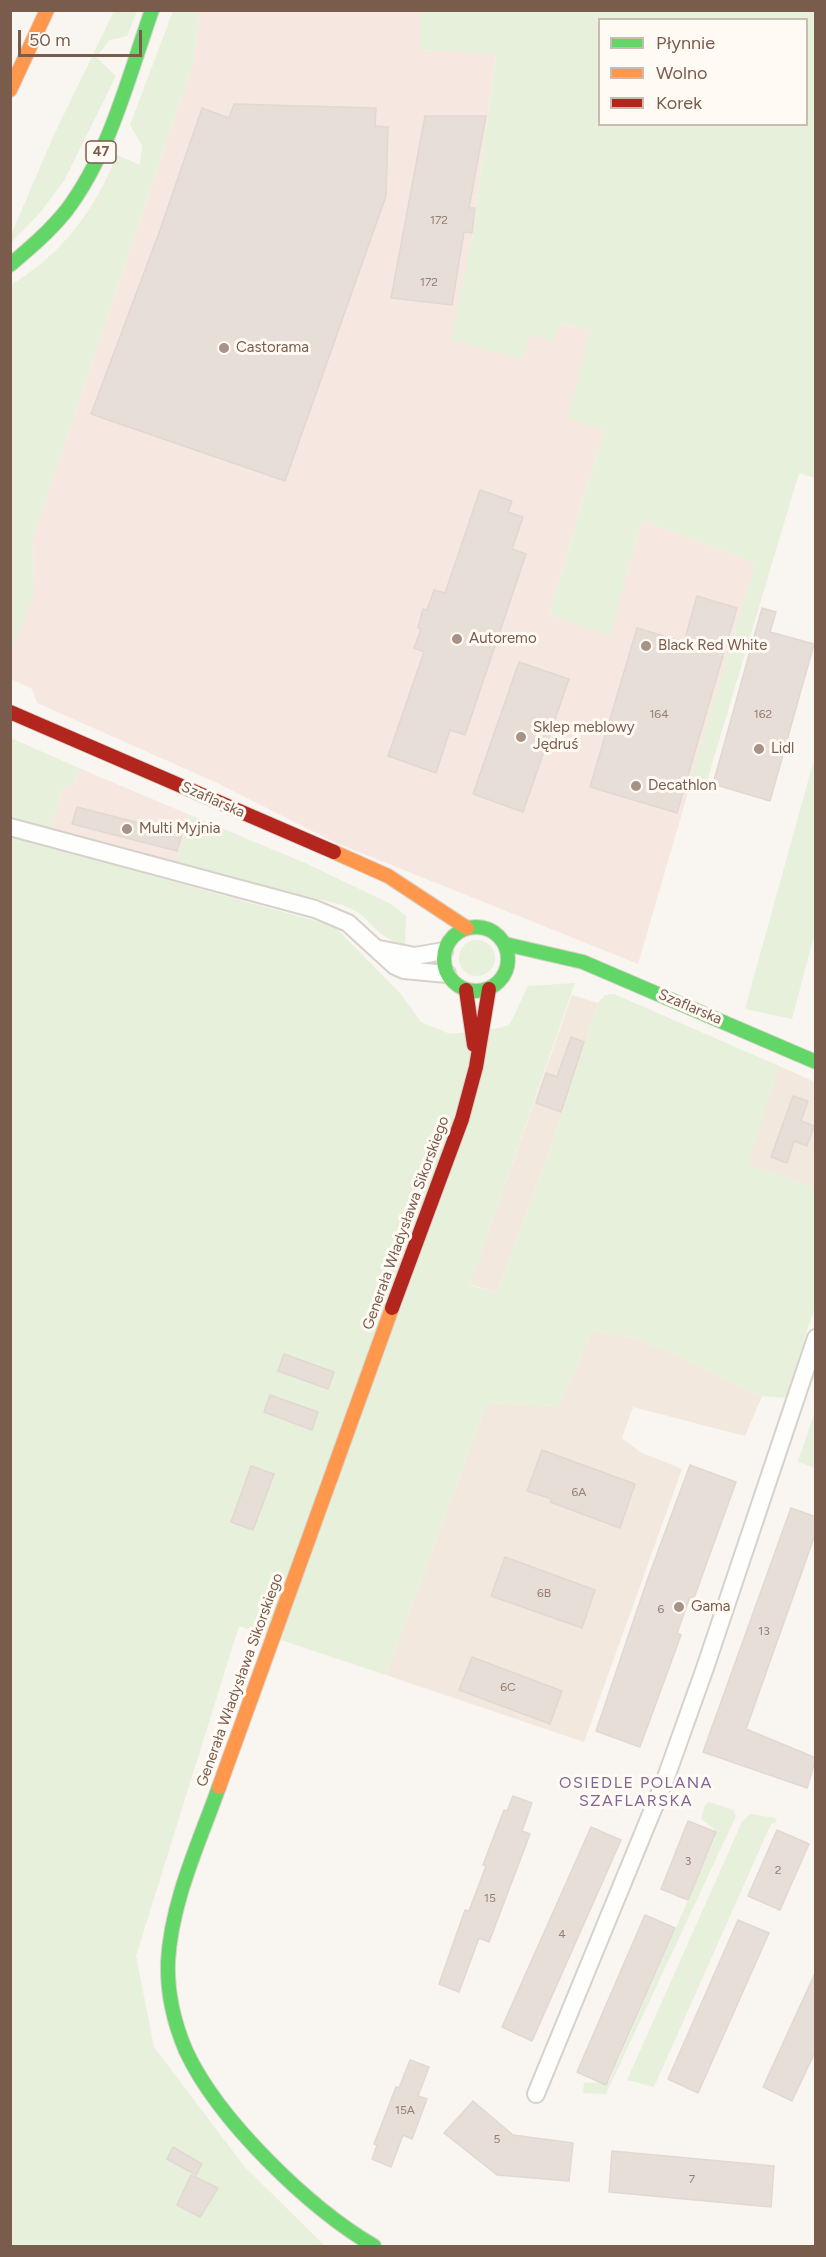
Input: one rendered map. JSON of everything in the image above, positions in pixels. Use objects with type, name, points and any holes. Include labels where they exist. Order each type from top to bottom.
[{"type":"street","points":[[10,90],[47,10]]},
{"type":"street","name":"47","points":[[10,265],[72,206],[88,178],[115,116],[151,13]]},
{"type":"street","name":"Szaflarska","points":[[10,712],[379,872],[414,892],[467,928]]},
{"type":"street","points":[[10,827],[315,909],[348,923],[395,966],[404,970],[447,974]]},
{"type":"street","points":[[373,947],[415,956],[445,949],[451,938],[467,928],[484,927],[492,931],[505,944],[508,953],[506,972],[489,989],[466,990],[458,986],[447,974],[445,949],[414,892]]},
{"type":"street","name":"Szaflarska","points":[[505,944],[583,962],[816,1062]]},
{"type":"street","name":"Szaflarska","points":[[506,972],[563,958]]},
{"type":"street","name":"Generała Władysława Sikorskiego","points":[[374,2247],[324,2214],[232,2118],[204,2082],[187,2053],[174,2016],[168,1980],[169,1953],[178,1905],[239,1728],[462,1119],[476,1067],[489,989]]},
{"type":"street","name":"Generała Władysława Sikorskiego","points":[[466,990],[476,1067]]},
{"type":"street","points":[[536,2094],[665,1780],[709,1657],[816,1338]]},
{"type":"shaded area","points":[[200,11],[420,11],[420,50],[496,53],[472,238],[452,339],[523,359],[529,335],[559,323],[590,330],[569,419],[604,430],[549,615],[610,635],[642,520],[755,563],[638,964],[334,842],[213,781],[37,703],[32,689],[11,679],[10,655],[34,592],[33,537],[194,60]]},
{"type":"shaded area","points":[[79,768],[190,815],[176,865],[51,829],[62,788],[74,784]]},
{"type":"shaded area","points":[[572,995],[598,1003],[556,1133],[497,1293],[470,1284]]},
{"type":"shaded area","points":[[779,1066],[815,1082],[815,1187],[747,1165]]},
{"type":"shaded area","points":[[592,1331],[640,1339],[762,1396],[745,1436],[633,1407],[622,1438],[640,1452],[682,1469],[584,1742],[386,1675],[487,1403],[559,1406]]},
{"type":"green space","points":[[114,11],[137,11],[127,36],[110,40],[96,57],[116,76],[64,181],[39,214],[11,243],[11,235],[53,137]]},
{"type":"green space","points":[[173,11],[200,11],[194,60],[33,537],[34,592],[11,655],[11,285],[46,259],[75,229],[98,194],[117,155],[140,165],[142,145],[130,125]]},
{"type":"green space","points":[[420,11],[815,11],[815,478],[799,473],[707,781],[692,777],[755,563],[642,520],[610,636],[549,615],[604,430],[568,419],[590,330],[559,323],[554,341],[529,335],[523,359],[451,340],[472,238],[496,54],[420,50]]},
{"type":"green space","points":[[11,738],[79,768],[74,784],[62,788],[51,829],[11,818]]},
{"type":"green space","points":[[815,756],[815,932],[792,1019],[745,1009]]},
{"type":"green space","points":[[190,815],[305,863],[391,904],[406,916],[405,945],[387,938],[360,914],[343,905],[176,865]]},
{"type":"green space","points":[[11,837],[334,926],[401,994],[421,1022],[450,1034],[500,1028],[510,1024],[528,986],[575,983],[470,1285],[497,1293],[556,1133],[598,1003],[605,995],[614,994],[779,1066],[748,1165],[816,1187],[815,1306],[786,1398],[762,1396],[640,1339],[592,1331],[559,1406],[487,1403],[386,1675],[239,1626],[136,1956],[154,2047],[244,2166],[325,2246],[11,2246]]},
{"type":"green space","points":[[477,940],[490,945],[495,958],[490,971],[477,976],[464,971],[459,958],[464,945]]},
{"type":"green space","points":[[815,1410],[815,1468],[798,1462]]},
{"type":"green space","points":[[709,1802],[733,1810],[736,1816],[606,2094],[583,2093],[584,2083],[609,2082],[715,1838],[714,1829],[701,1819],[705,1805]]},
{"type":"green space","points":[[750,1814],[775,1818],[777,1822],[771,1824],[654,2087],[627,2080],[742,1822]]},
{"type":"building","name":"Castorama","points":[[234,104],[376,108],[375,126],[388,127],[386,196],[285,481],[91,414],[160,230],[202,108],[229,118]]},
{"type":"building","points":[[425,116],[486,116],[469,208],[475,208],[472,233],[464,232],[452,305],[391,298]]},
{"type":"building","name":"Autoremo","points":[[480,490],[512,501],[508,512],[523,517],[512,549],[526,554],[465,735],[450,730],[436,773],[388,756],[424,652],[414,648],[421,629],[418,628],[423,609],[427,610],[434,590],[445,593]]},
{"type":"building","points":[[697,596],[737,608],[677,813],[590,787],[637,628],[684,642]]},
{"type":"building","points":[[762,608],[776,612],[770,632],[814,644],[770,801],[713,784]]},
{"type":"building","name":"Sklep meblowy Jędruś","points":[[519,662],[569,679],[523,812],[473,794]]},
{"type":"building","name":"Multi Myjnia","points":[[77,807],[182,834],[177,851],[72,824]]},
{"type":"building","points":[[571,1037],[584,1042],[561,1112],[536,1103],[546,1073],[557,1077]]},
{"type":"building","points":[[793,1096],[808,1101],[801,1121],[814,1126],[807,1146],[794,1141],[787,1163],[771,1157]]},
{"type":"building","points":[[284,1354],[334,1372],[328,1389],[278,1371]]},
{"type":"building","points":[[270,1395],[318,1412],[312,1430],[264,1412]]},
{"type":"building","points":[[542,1450],[635,1484],[620,1528],[550,1502],[552,1499],[527,1491]]},
{"type":"building","points":[[690,1465],[736,1482],[694,1598],[690,1597],[677,1633],[681,1635],[640,1747],[596,1731],[648,1578]]},
{"type":"building","points":[[251,1466],[274,1474],[253,1530],[231,1522]]},
{"type":"building","points":[[791,1508],[816,1517],[816,1532],[746,1729],[816,1758],[807,1788],[703,1752]]},
{"type":"building","points":[[505,1557],[595,1590],[582,1628],[491,1596]]},
{"type":"building","points":[[472,1657],[562,1691],[550,1724],[459,1690]]},
{"type":"building","points":[[513,1796],[532,1803],[522,1831],[530,1834],[489,1942],[479,1938],[459,1992],[439,1984],[465,1910],[469,1911],[486,1866],[483,1865],[504,1810],[507,1811]]},
{"type":"building","points":[[688,1821],[716,1832],[688,1900],[661,1889]]},
{"type":"building","points":[[591,1827],[621,1840],[532,2041],[502,2027]]},
{"type":"building","points":[[777,1830],[809,1844],[780,1910],[748,1896]]},
{"type":"building","points":[[645,1915],[675,1928],[606,2085],[577,2072]]},
{"type":"building","points":[[738,1920],[769,1933],[698,2093],[668,2079]]},
{"type":"building","points":[[816,1971],[816,2050],[792,2101],[763,2087]]},
{"type":"building","points":[[410,2060],[429,2067],[418,2096],[427,2099],[412,2139],[403,2135],[391,2167],[372,2159],[377,2145],[374,2144],[396,2087],[399,2088]]},
{"type":"building","points":[[473,2101],[513,2135],[573,2143],[569,2181],[497,2175],[444,2133]]},
{"type":"building","points":[[173,2147],[202,2164],[196,2175],[167,2159]]},
{"type":"building","points":[[612,2151],[774,2166],[771,2207],[609,2192]]},
{"type":"building","points":[[191,2175],[218,2188],[200,2217],[177,2205]]},
{"type":"traffic: fast","points":[[10,265],[46,233],[66,211],[95,165],[116,114],[152,10]]},
{"type":"traffic: fast","points":[[470,927],[482,927],[499,936],[506,947],[508,959],[506,971],[499,982],[482,991],[470,991],[458,986],[449,977],[444,965],[444,953],[449,941],[458,932],[470,927]]},
{"type":"traffic: fast","points":[[505,944],[583,962],[816,1062]]},
{"type":"traffic: fast","points":[[219,1787],[187,1873],[170,1940],[169,1985],[178,2030],[186,2051],[201,2078],[242,2133],[294,2186],[349,2230],[374,2246]]},
{"type":"traffic: slow","points":[[10,90],[47,10]]},
{"type":"traffic: slow","points":[[334,852],[388,876],[467,928]]},
{"type":"traffic: slow","points":[[219,1787],[392,1308]]},
{"type":"traffic: jam","points":[[10,712],[334,852]]},
{"type":"traffic: jam","points":[[392,1308],[462,1119],[476,1067],[489,989]]},
{"type":"traffic: jam","points":[[466,990],[474,1045]]},
{"type":"place","name":"Castorama","points":[[224,348]]},
{"type":"place","name":"Autoremo","points":[[457,639]]},
{"type":"place","name":"Black Red White","points":[[646,646]]},
{"type":"place","name":"Sklep meblowy Jędruś","points":[[521,737]]},
{"type":"place","name":"Lidl","points":[[759,749]]},
{"type":"place","name":"Decathlon","points":[[636,786]]},
{"type":"place","name":"Multi Myjnia","points":[[127,829]]},
{"type":"place","name":"Gama","points":[[679,1607]]},
{"type":"district","name":"OSIEDLE POLANA SZAFLARSKA","points":[[636,1792]]}]
